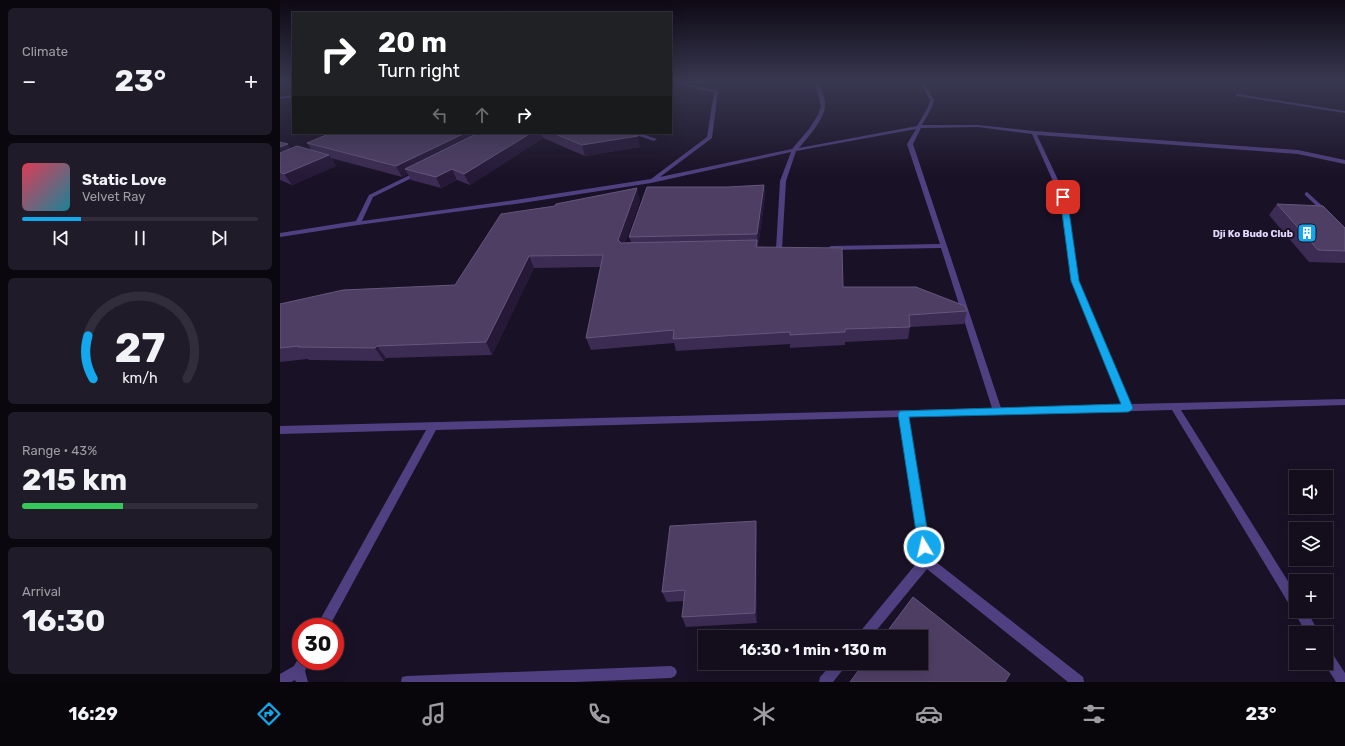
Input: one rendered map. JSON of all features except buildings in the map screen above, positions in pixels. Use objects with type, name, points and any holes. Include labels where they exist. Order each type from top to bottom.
[{"type":"street","points":[[649,188],[651,182],[709,138],[713,114]]},
{"type":"street","points":[[780,249],[783,181],[794,150],[811,130],[820,114]]},
{"type":"street","points":[[926,114],[910,144],[998,411]]},
{"type":"street","points":[[280,235],[358,222],[522,201],[651,182],[794,150],[919,127],[978,126],[1034,133],[1298,152],[1345,162]]},
{"type":"street","points":[[1034,133],[1063,197],[1075,281],[1128,408]]},
{"type":"street","points":[[636,134],[654,139]]},
{"type":"street","points":[[358,222],[370,196],[427,168]]},
{"type":"street","points":[[1307,194],[1334,220]]},
{"type":"street","points":[[826,248],[944,246]]},
{"type":"street","points":[[772,249],[787,249]]},
{"type":"street","points":[[280,430],[1345,402]]},
{"type":"street","points":[[1175,407],[1289,594]]},
{"type":"street","points":[[904,414],[926,561],[1071,680]]},
{"type":"street","points":[[327,618],[433,426]]},
{"type":"street","points":[[869,630],[926,561]]},
{"type":"street","points":[[1333,666],[1343,682]]},
{"type":"street","points":[[825,682],[835,670]]},
{"type":"street","points":[[280,682],[301,671]]},
{"type":"street","points":[[407,682],[671,672]]},
{"type":"place","name":"Dji Ko Budo Club","points":[[1307,233]]},
{"type":"route","points":[[924,547],[904,414],[1128,408],[1075,281],[1063,197]]}]
